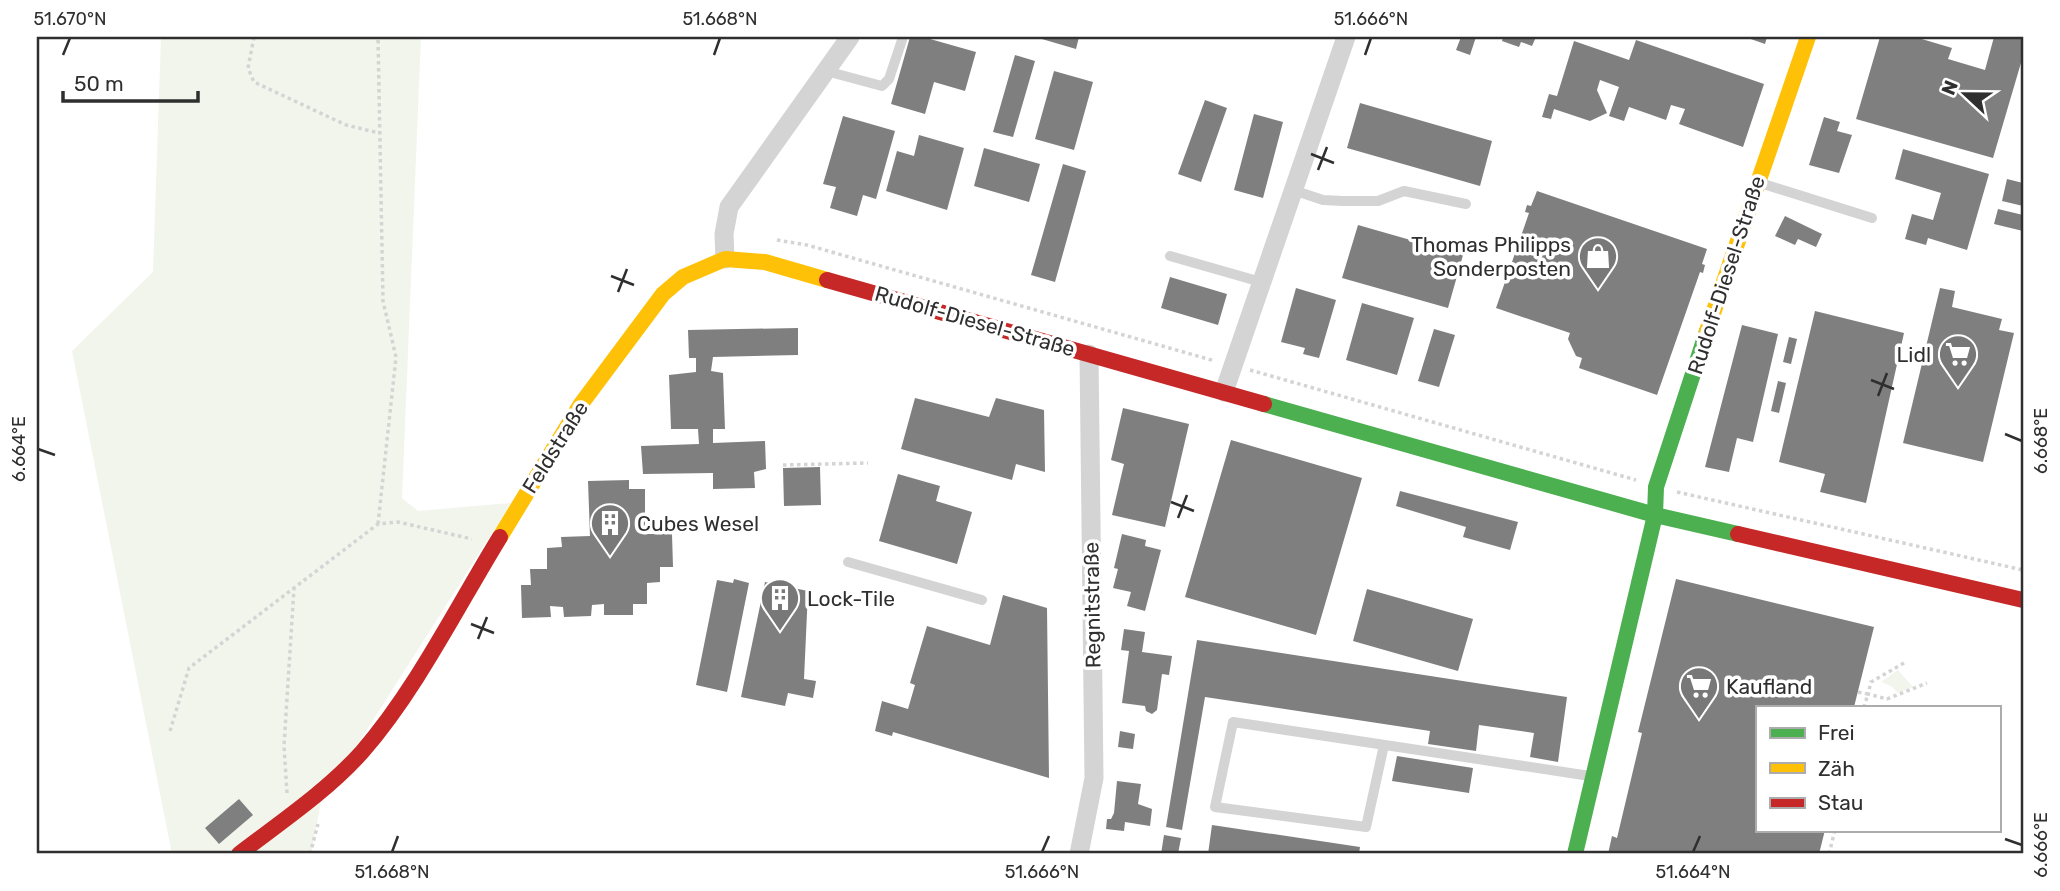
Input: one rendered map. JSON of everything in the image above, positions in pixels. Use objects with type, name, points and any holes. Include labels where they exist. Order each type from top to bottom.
[{"type":"street","points":[[725,259],[724,234],[729,207],[850,37]]},
{"type":"street","points":[[1224,392],[1346,37]]},
{"type":"street","name":"Rudolf-Diesel-Straße","points":[[1575,854],[1655,515],[1656,487],[1756,182],[1808,37]]},
{"type":"street","name":"Rudolf-Diesel-Straße","points":[[725,259],[765,262],[1655,515],[2023,600]]},
{"type":"street","name":"Feldstraße","points":[[239,854],[304,805],[360,754],[389,719],[581,404],[663,294],[683,277],[725,259]]},
{"type":"street","name":"Regnitstraße","points":[[1079,854],[1094,778],[1089,354]]},
{"type":"lane","points":[[826,71],[881,86],[889,79],[903,37]]},
{"type":"lane","points":[[1756,182],[1872,218]]},
{"type":"lane","points":[[1293,190],[1323,200],[1343,201],[1378,201],[1404,191],[1466,204]]},
{"type":"lane","points":[[1170,256],[1261,282]]},
{"type":"lane","points":[[848,562],[982,600]]},
{"type":"lane","points":[[1384,745],[1369,824],[1366,827],[1215,807],[1231,723],[1384,745],[1594,776]]},
{"type":"path","points":[[254,37],[248,68],[254,82],[346,125],[379,133]]},
{"type":"path","points":[[378,37],[383,302],[396,357],[378,524]]},
{"type":"path","points":[[767,239],[807,244],[1656,487],[2023,570]]},
{"type":"path","points":[[783,465],[868,463]]},
{"type":"path","points":[[170,731],[189,668],[295,587],[319,572],[336,553],[378,524],[398,522],[496,543]]},
{"type":"path","points":[[295,587],[284,746],[284,790],[304,805]]},
{"type":"path","points":[[1864,706],[1871,682],[1904,663]]},
{"type":"path","points":[[1858,692],[1887,699],[1927,683]]},
{"type":"path","points":[[1829,854],[1834,832]]},
{"type":"shaded area","points":[[161,37],[421,37],[402,498],[418,511],[511,503],[321,802],[311,854],[172,854],[72,351],[153,272]]},
{"type":"shaded area","points":[[1898,670],[1913,687],[1898,693],[1881,682]]},
{"type":"building","points":[[910,37],[923,37],[976,52],[965,91],[934,82],[925,114],[891,104]]},
{"type":"building","points":[[1035,37],[1079,37],[1076,49]]},
{"type":"building","points":[[1461,37],[1476,37],[1470,55],[1456,50]]},
{"type":"building","points":[[1503,37],[1536,37],[1532,46],[1521,42],[1519,47],[1502,41]]},
{"type":"building","points":[[1745,37],[1767,37],[1765,44]]},
{"type":"building","points":[[1880,37],[1915,37],[1952,48],[1948,59],[1985,70],[1994,37],[2023,37],[2023,56],[1993,158],[1856,119]]},
{"type":"building","points":[[1636,40],[1764,84],[1743,147],[1679,124],[1685,109],[1671,105],[1666,120],[1629,107],[1624,121],[1609,116],[1619,87],[1600,80],[1597,90],[1607,113],[1590,121],[1554,109],[1551,119],[1542,117],[1549,94],[1557,96],[1574,41],[1629,60]]},
{"type":"building","points":[[1015,55],[1035,61],[1013,137],[993,132]]},
{"type":"building","points":[[1054,71],[1093,82],[1074,150],[1035,139]]},
{"type":"building","points":[[1205,100],[1227,108],[1201,182],[1178,174]]},
{"type":"building","points":[[1360,103],[1492,141],[1480,186],[1347,148]]},
{"type":"building","points":[[1254,114],[1283,122],[1263,198],[1234,190]]},
{"type":"building","points":[[843,116],[895,131],[876,199],[863,195],[857,216],[830,208],[836,187],[823,184]]},
{"type":"building","points":[[1824,117],[1840,122],[1837,131],[1852,135],[1839,173],[1809,165]]},
{"type":"building","points":[[919,135],[964,148],[947,210],[886,191],[897,151],[914,156]]},
{"type":"building","points":[[984,148],[1040,164],[1029,202],[974,186]]},
{"type":"building","points":[[1903,149],[1989,174],[1967,250],[1928,238],[1926,245],[1905,239],[1912,214],[1933,220],[1941,193],[1895,179]]},
{"type":"building","points":[[1063,164],[1086,171],[1055,282],[1031,275]]},
{"type":"building","points":[[2007,179],[2023,183],[2023,206],[2002,201]]},
{"type":"building","name":"Thomas Philipps Sonderposten","points":[[1537,191],[1707,249],[1702,264],[1705,265],[1703,273],[1700,272],[1657,395],[1579,368],[1582,358],[1576,356],[1568,339],[1570,333],[1496,308],[1529,213],[1525,212],[1527,205],[1531,206]]},
{"type":"building","points":[[1998,209],[2023,215],[2023,231],[1994,224]]},
{"type":"building","points":[[1785,216],[1822,234],[1816,247],[1798,239],[1795,245],[1775,236]]},
{"type":"building","points":[[1358,225],[1463,255],[1448,308],[1342,278]]},
{"type":"building","points":[[1170,277],[1227,294],[1218,325],[1161,308]]},
{"type":"building","points":[[1296,288],[1336,300],[1319,358],[1303,354],[1305,348],[1281,342]]},
{"type":"building","name":"Lidl","points":[[1940,288],[1955,291],[1952,307],[2002,319],[1999,330],[2014,333],[1983,462],[1903,443]]},
{"type":"building","points":[[1362,303],[1414,318],[1397,375],[1346,360]]},
{"type":"building","points":[[1815,311],[1904,333],[1866,503],[1820,492],[1825,474],[1779,462]]},
{"type":"building","points":[[1742,325],[1778,334],[1753,442],[1737,438],[1729,472],[1705,467]]},
{"type":"building","points":[[798,328],[798,355],[713,357],[711,371],[723,373],[725,429],[713,429],[713,443],[765,441],[766,469],[754,472],[755,488],[713,489],[713,473],[643,474],[641,446],[699,444],[698,429],[671,429],[669,375],[696,372],[696,358],[689,358],[688,330]]},
{"type":"building","points":[[1434,329],[1455,335],[1439,387],[1418,381]]},
{"type":"building","points":[[1789,337],[1797,339],[1791,364],[1783,362]]},
{"type":"building","points":[[1778,381],[1786,383],[1779,413],[1771,411]]},
{"type":"building","points":[[915,398],[989,417],[996,398],[1044,410],[1045,472],[1016,464],[1012,480],[901,449]]},
{"type":"building","points":[[1123,408],[1189,424],[1165,527],[1112,515],[1124,464],[1111,460]]},
{"type":"building","points":[[1231,440],[1362,478],[1316,635],[1185,597]]},
{"type":"building","points":[[820,467],[821,505],[784,506],[783,468]]},
{"type":"building","points":[[898,474],[940,486],[936,501],[972,512],[957,564],[879,541]]},
{"type":"building","name":"Cubes Wesel","points":[[629,480],[629,489],[645,489],[645,534],[672,534],[673,567],[660,567],[660,582],[647,583],[647,604],[633,604],[633,615],[604,615],[604,604],[592,605],[591,616],[564,617],[563,607],[550,606],[551,617],[522,618],[521,585],[531,585],[530,569],[547,569],[547,548],[562,547],[561,537],[590,536],[588,481]]},
{"type":"building","points":[[1400,491],[1518,522],[1510,550],[1463,537],[1466,527],[1396,506]]},
{"type":"building","points":[[1122,534],[1146,540],[1145,546],[1161,550],[1145,611],[1127,606],[1131,592],[1113,588],[1118,569],[1114,568]]},
{"type":"building","points":[[734,579],[749,583],[727,692],[696,685],[717,580],[733,583]]},
{"type":"building","name":"Kaufland","points":[[1676,579],[1874,627],[1854,706],[1756,706],[1756,832],[1824,832],[1819,854],[1608,854],[1612,836],[1617,838],[1642,733],[1638,732]]},
{"type":"building","name":"Lock-Tile","points":[[765,582],[808,591],[804,679],[816,681],[813,698],[788,693],[785,706],[741,697]]},
{"type":"building","points":[[1367,589],[1473,619],[1458,671],[1353,641]]},
{"type":"building","points":[[1003,595],[1047,608],[1049,778],[893,732],[892,736],[875,731],[882,701],[908,709],[915,685],[910,683],[927,626],[990,645]]},
{"type":"building","points":[[1124,629],[1145,632],[1142,652],[1172,656],[1169,675],[1162,674],[1157,710],[1152,714],[1146,711],[1145,706],[1122,703],[1129,651],[1121,650]]},
{"type":"building","points":[[1197,640],[1567,697],[1558,762],[1530,757],[1534,733],[1479,725],[1476,751],[1428,744],[1430,731],[1205,697],[1182,830],[1166,827]]},
{"type":"building","points":[[1120,731],[1135,734],[1133,749],[1118,747]]},
{"type":"building","points":[[1397,756],[1473,768],[1469,793],[1392,781]]},
{"type":"building","points":[[1117,781],[1141,784],[1138,804],[1152,809],[1150,826],[1125,822],[1124,831],[1106,829],[1107,819],[1111,819],[1114,813]]},
{"type":"building","points":[[239,799],[253,815],[219,844],[205,828]]},
{"type":"building","points":[[1212,825],[1360,847],[1359,854],[1208,854]]},
{"type":"building","points":[[1164,835],[1181,838],[1178,854],[1161,854]]},
{"type":"traffic: fast","points":[[1575,854],[1655,515],[1656,487],[1707,331]]},
{"type":"traffic: fast","points":[[1264,404],[1655,515],[1738,534]]},
{"type":"traffic: slow","points":[[1707,331],[1808,37]]},
{"type":"traffic: slow","points":[[500,537],[581,404],[663,294],[683,277],[725,259],[765,262],[827,280]]},
{"type":"traffic: jam","points":[[827,280],[1264,404]]},
{"type":"traffic: jam","points":[[1738,534],[2023,600]]},
{"type":"traffic: jam","points":[[239,854],[319,793],[362,752],[382,728],[418,675],[500,537]]},
{"type":"place","name":"Thomas Philipps Sonderposten","points":[[1598,290]]},
{"type":"place","name":"Lidl","points":[[1958,388]]},
{"type":"place","name":"Cubes Wesel","points":[[610,557]]},
{"type":"place","name":"Lock-Tile","points":[[780,632]]},
{"type":"place","name":"Kaufland","points":[[1699,720]]}]
